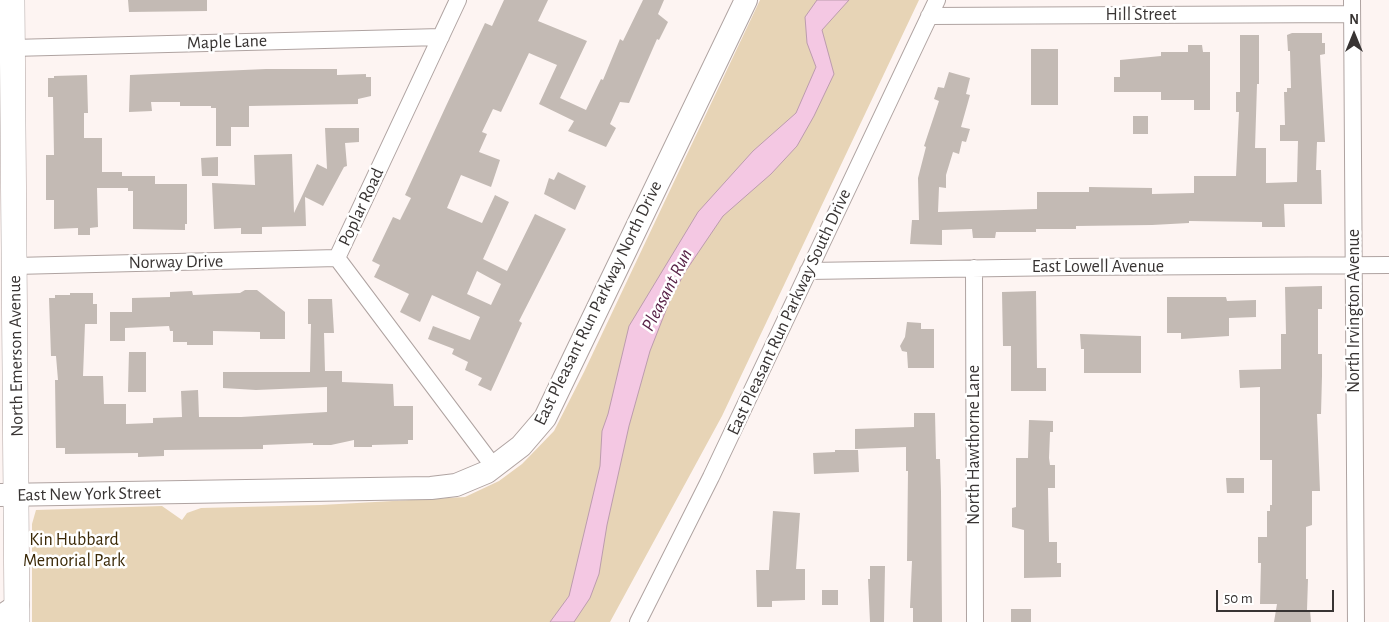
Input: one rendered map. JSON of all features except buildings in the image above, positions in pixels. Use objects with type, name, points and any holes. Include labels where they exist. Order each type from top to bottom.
[{"type":"main road","name":"North Emerson Avenue","points":[[12,0],[15,266],[9,495],[12,615]]},
{"type":"main road","name":"East Pleasant Run Parkway North Drive","points":[[178,492],[431,488],[465,482],[494,466],[531,436],[544,418],[746,0]]},
{"type":"main road","name":"East New York Street","points":[[9,495],[178,492]]},
{"type":"street","name":"Poplar Road","points":[[458,0],[336,258],[494,466]]},
{"type":"street","name":"East Pleasant Run Parkway South Drive","points":[[638,622],[711,477],[937,0]]},
{"type":"street","name":"Hill Street","points":[[929,16],[1352,7]]},
{"type":"street","name":"North Irvington Avenue","points":[[1352,7],[1356,622]]},
{"type":"street","name":"Maple Lane","points":[[12,48],[441,37]]},
{"type":"street","name":"Norway Drive","points":[[15,266],[336,258]]},
{"type":"street","name":"East Lowell Avenue","points":[[808,271],[1389,265]]},
{"type":"street","name":"North Hawthorne Lane","points":[[974,268],[975,622]]},
{"type":"green space","name":"Kin Hubbard Memorial Park","points":[[760,0],[919,0],[722,416],[610,622],[32,622],[32,524],[36,510],[162,506],[182,520],[187,513],[201,508],[321,505],[465,497],[499,481],[522,464],[554,431],[584,372]]},
{"type":"water","name":"Pleasant Run","points":[[817,0],[849,0],[822,30],[834,74],[797,146],[771,174],[723,216],[685,272],[670,300],[650,351],[629,426],[607,525],[599,574],[590,598],[574,622],[550,622],[569,596],[600,466],[602,431],[608,414],[629,326],[698,212],[753,151],[796,113],[816,67],[807,43],[805,17]]}]
